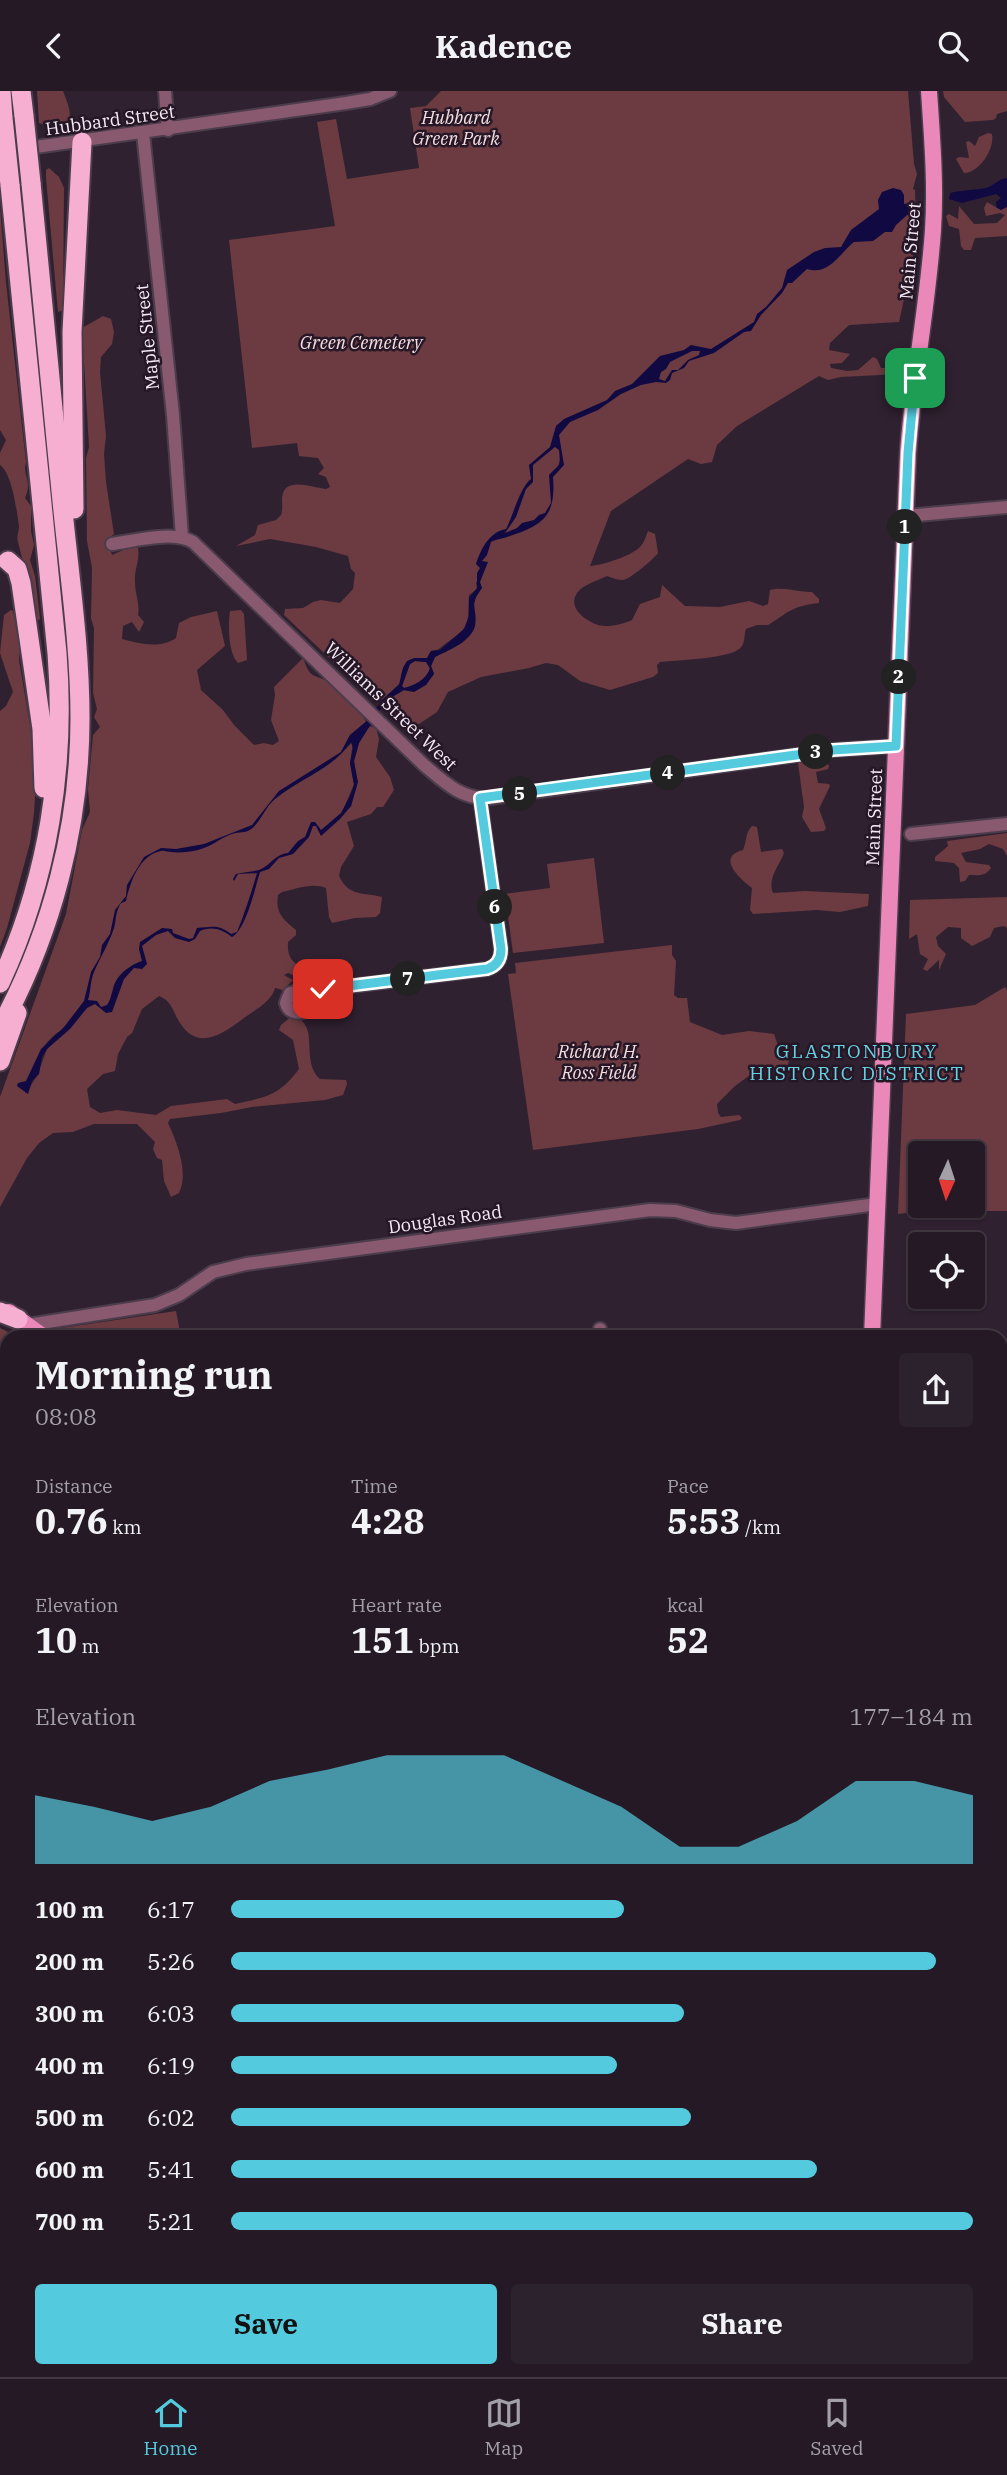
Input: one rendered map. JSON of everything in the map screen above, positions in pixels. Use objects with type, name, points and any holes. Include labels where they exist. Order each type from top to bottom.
[{"type":"highway","points":[[0,983],[29,909],[48,833],[58,757],[59,674],[1,91]]},
{"type":"highway","points":[[0,1028],[42,937],[57,890],[72,821],[77,775],[79,692],[21,91]]},
{"type":"highway","points":[[67,555],[74,514],[72,332],[82,142]]},
{"type":"highway","points":[[4,560],[17,569],[20,577],[39,705],[44,753],[44,810],[48,833]]},
{"type":"highway","points":[[0,1061],[16,1018],[23,983]]},
{"type":"main road","name":"Main Street","points":[[872,1330],[911,410],[933,229],[934,162],[929,91]]},
{"type":"main road","points":[[0,1306],[33,1330]]},
{"type":"street","points":[[165,91],[168,130]]},
{"type":"street","name":"Hubbard Street","points":[[0,152],[353,102],[390,91]]},
{"type":"street","name":"Maple Street","points":[[143,133],[174,429],[182,537]]},
{"type":"street","points":[[906,516],[1007,507]]},
{"type":"street","points":[[112,544],[182,537]]},
{"type":"street","name":"Williams Street West","points":[[182,537],[192,542],[447,785],[461,794],[480,798],[833,750],[896,746]]},
{"type":"street","points":[[327,989],[487,969],[497,964],[501,949],[480,798]]},
{"type":"street","points":[[892,835],[1007,824]]},
{"type":"street","name":"Douglas Road","points":[[15,1319],[155,1305],[179,1295],[214,1272],[246,1264],[650,1210],[676,1211],[710,1220],[736,1223],[877,1204]]},
{"type":"street","points":[[0,2326],[0,2335]]},
{"type":"green space","points":[[37,91],[63,91],[70,112],[68,125],[55,127],[39,123]]},
{"type":"green space","points":[[441,91],[908,91],[917,174],[913,189],[916,230],[913,258],[899,322],[849,325],[830,343],[829,350],[850,354],[842,363],[830,364],[831,368],[858,370],[873,357],[881,368],[899,368],[899,374],[828,380],[819,376],[737,426],[717,445],[712,462],[701,464],[688,459],[611,511],[590,566],[630,554],[643,544],[648,531],[655,534],[658,553],[626,579],[607,576],[591,583],[577,593],[574,604],[583,617],[606,626],[632,620],[640,604],[660,597],[662,585],[685,606],[720,607],[749,601],[763,606],[768,604],[770,590],[780,589],[812,592],[819,599],[819,603],[797,608],[768,625],[746,629],[743,644],[728,654],[660,662],[657,665],[658,673],[653,677],[610,690],[580,681],[558,665],[546,663],[481,677],[448,692],[437,712],[419,724],[402,725],[388,714],[384,704],[404,690],[417,689],[425,684],[434,674],[431,666],[435,657],[462,643],[473,630],[473,601],[482,588],[479,581],[476,582],[477,589],[469,595],[468,620],[464,629],[439,649],[431,651],[427,658],[414,659],[407,663],[400,683],[382,700],[360,687],[284,615],[285,609],[303,608],[321,600],[340,603],[353,589],[355,573],[351,569],[348,556],[316,547],[270,539],[236,546],[255,535],[258,525],[276,520],[281,515],[282,498],[287,487],[330,487],[326,477],[318,474],[324,468],[318,458],[299,456],[297,443],[252,448],[229,240],[335,226],[317,122],[336,119],[347,179],[419,168],[410,108],[426,106]]},
{"type":"green space","points":[[943,91],[1007,91],[1007,111],[997,114],[993,120],[965,122],[944,97]]},
{"type":"green space","points":[[992,134],[992,140],[985,159],[975,169],[964,173],[956,159],[969,158],[966,142],[969,141],[975,146],[979,137]]},
{"type":"green space","points":[[49,168],[59,177],[64,188],[63,310],[58,312],[46,178],[46,170]]},
{"type":"green space","points":[[987,202],[997,208],[1007,207],[1007,236],[975,238],[971,250],[964,250],[959,229],[949,226],[946,216],[949,214],[958,219],[959,206],[974,224],[997,223],[1005,215],[1000,213],[986,216],[984,208]]},
{"type":"green space","points":[[0,206],[28,483],[25,498],[31,506],[34,545],[30,560],[35,576],[40,619],[36,622],[17,540],[19,526],[13,493],[8,476],[0,465],[0,453],[6,440],[0,430]]},
{"type":"green space","points":[[103,316],[111,319],[114,332],[112,344],[101,357],[100,372],[106,436],[106,482],[114,534],[107,540],[112,555],[132,546],[138,548],[135,586],[138,615],[144,622],[139,632],[132,622],[123,626],[122,639],[143,644],[170,641],[176,638],[179,623],[191,617],[217,611],[225,646],[197,670],[201,690],[254,745],[273,745],[279,741],[271,720],[274,687],[303,658],[311,673],[340,690],[366,722],[350,735],[341,752],[333,760],[353,742],[350,763],[354,784],[344,808],[345,812],[351,806],[357,785],[354,761],[359,743],[369,726],[376,728],[379,739],[376,757],[390,777],[394,790],[383,807],[377,807],[371,814],[347,822],[354,846],[341,867],[339,876],[352,891],[382,897],[380,913],[376,917],[332,923],[326,888],[310,886],[282,892],[277,901],[279,911],[296,930],[296,935],[288,942],[289,953],[292,961],[308,973],[308,978],[299,978],[288,973],[284,975],[293,980],[283,990],[275,988],[267,1001],[258,1008],[225,1031],[207,1038],[199,1038],[183,1027],[170,1004],[159,996],[142,1009],[132,1033],[118,1054],[115,1071],[103,1074],[87,1089],[90,1107],[100,1113],[117,1110],[156,1115],[171,1106],[227,1099],[235,1104],[264,1097],[285,1085],[299,1069],[293,1040],[279,1030],[292,1016],[306,1026],[314,1071],[320,1079],[346,1080],[343,1095],[325,1100],[170,1119],[168,1123],[178,1148],[183,1176],[179,1193],[171,1197],[164,1181],[162,1160],[157,1158],[153,1149],[155,1142],[137,1124],[94,1124],[73,1132],[53,1133],[39,1143],[27,1158],[0,1207],[0,1097],[66,914],[82,830],[90,812],[88,789],[93,735],[100,727],[94,717],[97,709],[93,693],[92,568],[87,541],[86,458],[89,447],[82,328]],"holes":[[[58,1032],[59,1037],[47,1049],[37,1076],[26,1093],[25,1085],[42,1051]]]},
{"type":"green space","points":[[11,610],[20,647],[19,660],[37,767],[30,843],[0,947],[0,711],[6,706],[13,692],[0,653],[4,615]]},
{"type":"green space","points":[[241,610],[244,614],[247,660],[238,663],[231,646],[229,617],[230,611]]},
{"type":"green space","points":[[415,661],[426,662],[430,669],[420,681],[404,688],[402,686],[410,664]]},
{"type":"green space","points":[[822,758],[829,766],[828,769],[816,772],[818,783],[830,786],[819,809],[826,828],[824,831],[811,832],[802,817],[804,807],[798,763]]},
{"type":"green space","points":[[752,826],[757,827],[761,852],[782,849],[784,853],[771,883],[773,893],[805,891],[869,894],[868,906],[840,912],[817,910],[753,914],[750,910],[752,888],[736,873],[731,862],[735,853],[743,850]]},
{"type":"green space","points":[[1007,833],[1007,856],[1003,849],[989,844],[961,853],[966,862],[989,865],[991,868],[984,874],[969,875],[965,881],[960,882],[959,868],[954,863],[935,861],[935,857],[948,846],[947,841]]},
{"type":"green space","points":[[594,858],[604,943],[513,953],[505,894],[550,888],[547,864]]},
{"type":"green space","points":[[1007,897],[1007,928],[994,928],[990,937],[972,946],[961,938],[961,928],[948,927],[936,937],[938,946],[946,954],[939,970],[939,960],[927,971],[923,969],[928,959],[920,954],[917,934],[909,939],[910,900]]},
{"type":"green space","name":"Richard H. Ross Field","points":[[672,945],[672,955],[676,961],[674,995],[687,998],[690,1022],[722,1035],[749,1031],[774,1034],[781,1054],[789,1059],[787,1071],[781,1075],[761,1067],[735,1086],[717,1104],[721,1117],[739,1115],[742,1118],[740,1120],[698,1129],[533,1150],[508,974],[516,973],[515,963]]},
{"type":"green space","points":[[1005,987],[1007,990],[1007,1211],[985,1211],[985,1141],[908,1141],[908,1213],[898,1214],[906,1014],[975,1005]]},
{"type":"green space","points":[[176,1311],[180,1330],[65,1330],[62,1328]]},
{"type":"shaded area","points":[[1007,178],[1007,207],[1001,210],[997,208],[996,202],[1001,198],[996,194],[962,203],[949,199],[950,193],[986,188]]},
{"type":"shaded area","points":[[893,188],[901,190],[904,204],[913,202],[916,207],[892,232],[885,232],[873,241],[854,242],[828,266],[815,270],[807,269],[792,283],[788,283],[751,331],[744,332],[714,353],[689,361],[684,368],[672,373],[666,383],[641,385],[621,394],[598,410],[570,422],[559,435],[564,465],[553,477],[552,501],[550,510],[539,523],[530,528],[491,542],[482,561],[488,562],[480,582],[482,588],[474,603],[476,620],[473,632],[458,645],[435,657],[431,666],[434,674],[426,685],[414,692],[404,690],[382,707],[359,743],[354,761],[358,782],[351,806],[321,836],[316,826],[313,826],[309,837],[293,854],[279,858],[269,869],[260,872],[246,918],[237,933],[232,937],[220,930],[209,929],[200,931],[195,939],[189,942],[175,938],[168,931],[156,935],[142,946],[147,964],[142,969],[134,968],[124,979],[112,1012],[106,1013],[95,1004],[87,1008],[70,1029],[47,1049],[42,1057],[39,1074],[32,1081],[28,1094],[17,1086],[18,1083],[26,1081],[41,1049],[64,1027],[84,1001],[91,972],[100,957],[102,945],[110,934],[115,910],[126,896],[127,885],[144,857],[161,848],[176,849],[204,844],[252,825],[279,791],[341,752],[350,735],[368,720],[382,700],[399,685],[407,661],[427,658],[431,651],[440,650],[464,629],[469,616],[469,598],[477,588],[477,573],[480,568],[476,564],[480,553],[490,537],[506,529],[520,495],[531,479],[529,465],[550,447],[556,426],[564,419],[607,400],[615,391],[632,384],[660,356],[684,350],[691,345],[711,349],[754,322],[757,314],[782,288],[787,270],[814,252],[841,247],[851,230],[879,209],[878,200],[882,192]],"holes":[[[692,351],[700,351],[699,355],[688,360],[678,370],[672,370],[665,381],[659,379],[661,372],[670,362]],[[555,447],[559,450],[560,460],[549,475],[551,503],[545,513],[505,533],[516,517],[526,489],[533,482],[533,465]],[[415,661],[426,662],[430,668],[420,681],[404,688],[402,686],[410,664]],[[351,742],[353,748],[350,763],[354,785],[341,813],[321,830],[315,822],[311,822],[305,837],[288,853],[280,855],[259,870],[236,874],[233,879],[234,881],[238,874],[257,873],[237,932],[231,934],[215,927],[197,928],[193,938],[189,939],[173,933],[172,929],[162,928],[140,942],[142,961],[120,975],[107,1005],[101,1007],[97,1001],[88,1000],[93,975],[113,931],[118,909],[121,903],[126,901],[133,878],[147,858],[162,851],[198,850],[232,834],[248,831],[256,825],[275,799],[325,767]]]},
{"type":"district","name":"GLASTONBURY HISTORIC DISTRICT","points":[[857,1062]]},
{"type":"route","points":[[323,989],[487,969],[497,964],[501,949],[480,798],[833,750],[896,746],[908,453],[915,378]]},
{"type":"park label","name":"Hubbard Green Park","points":[[456,128]]},
{"type":"park label","name":"Green Cemetery","points":[[361,342]]}]
